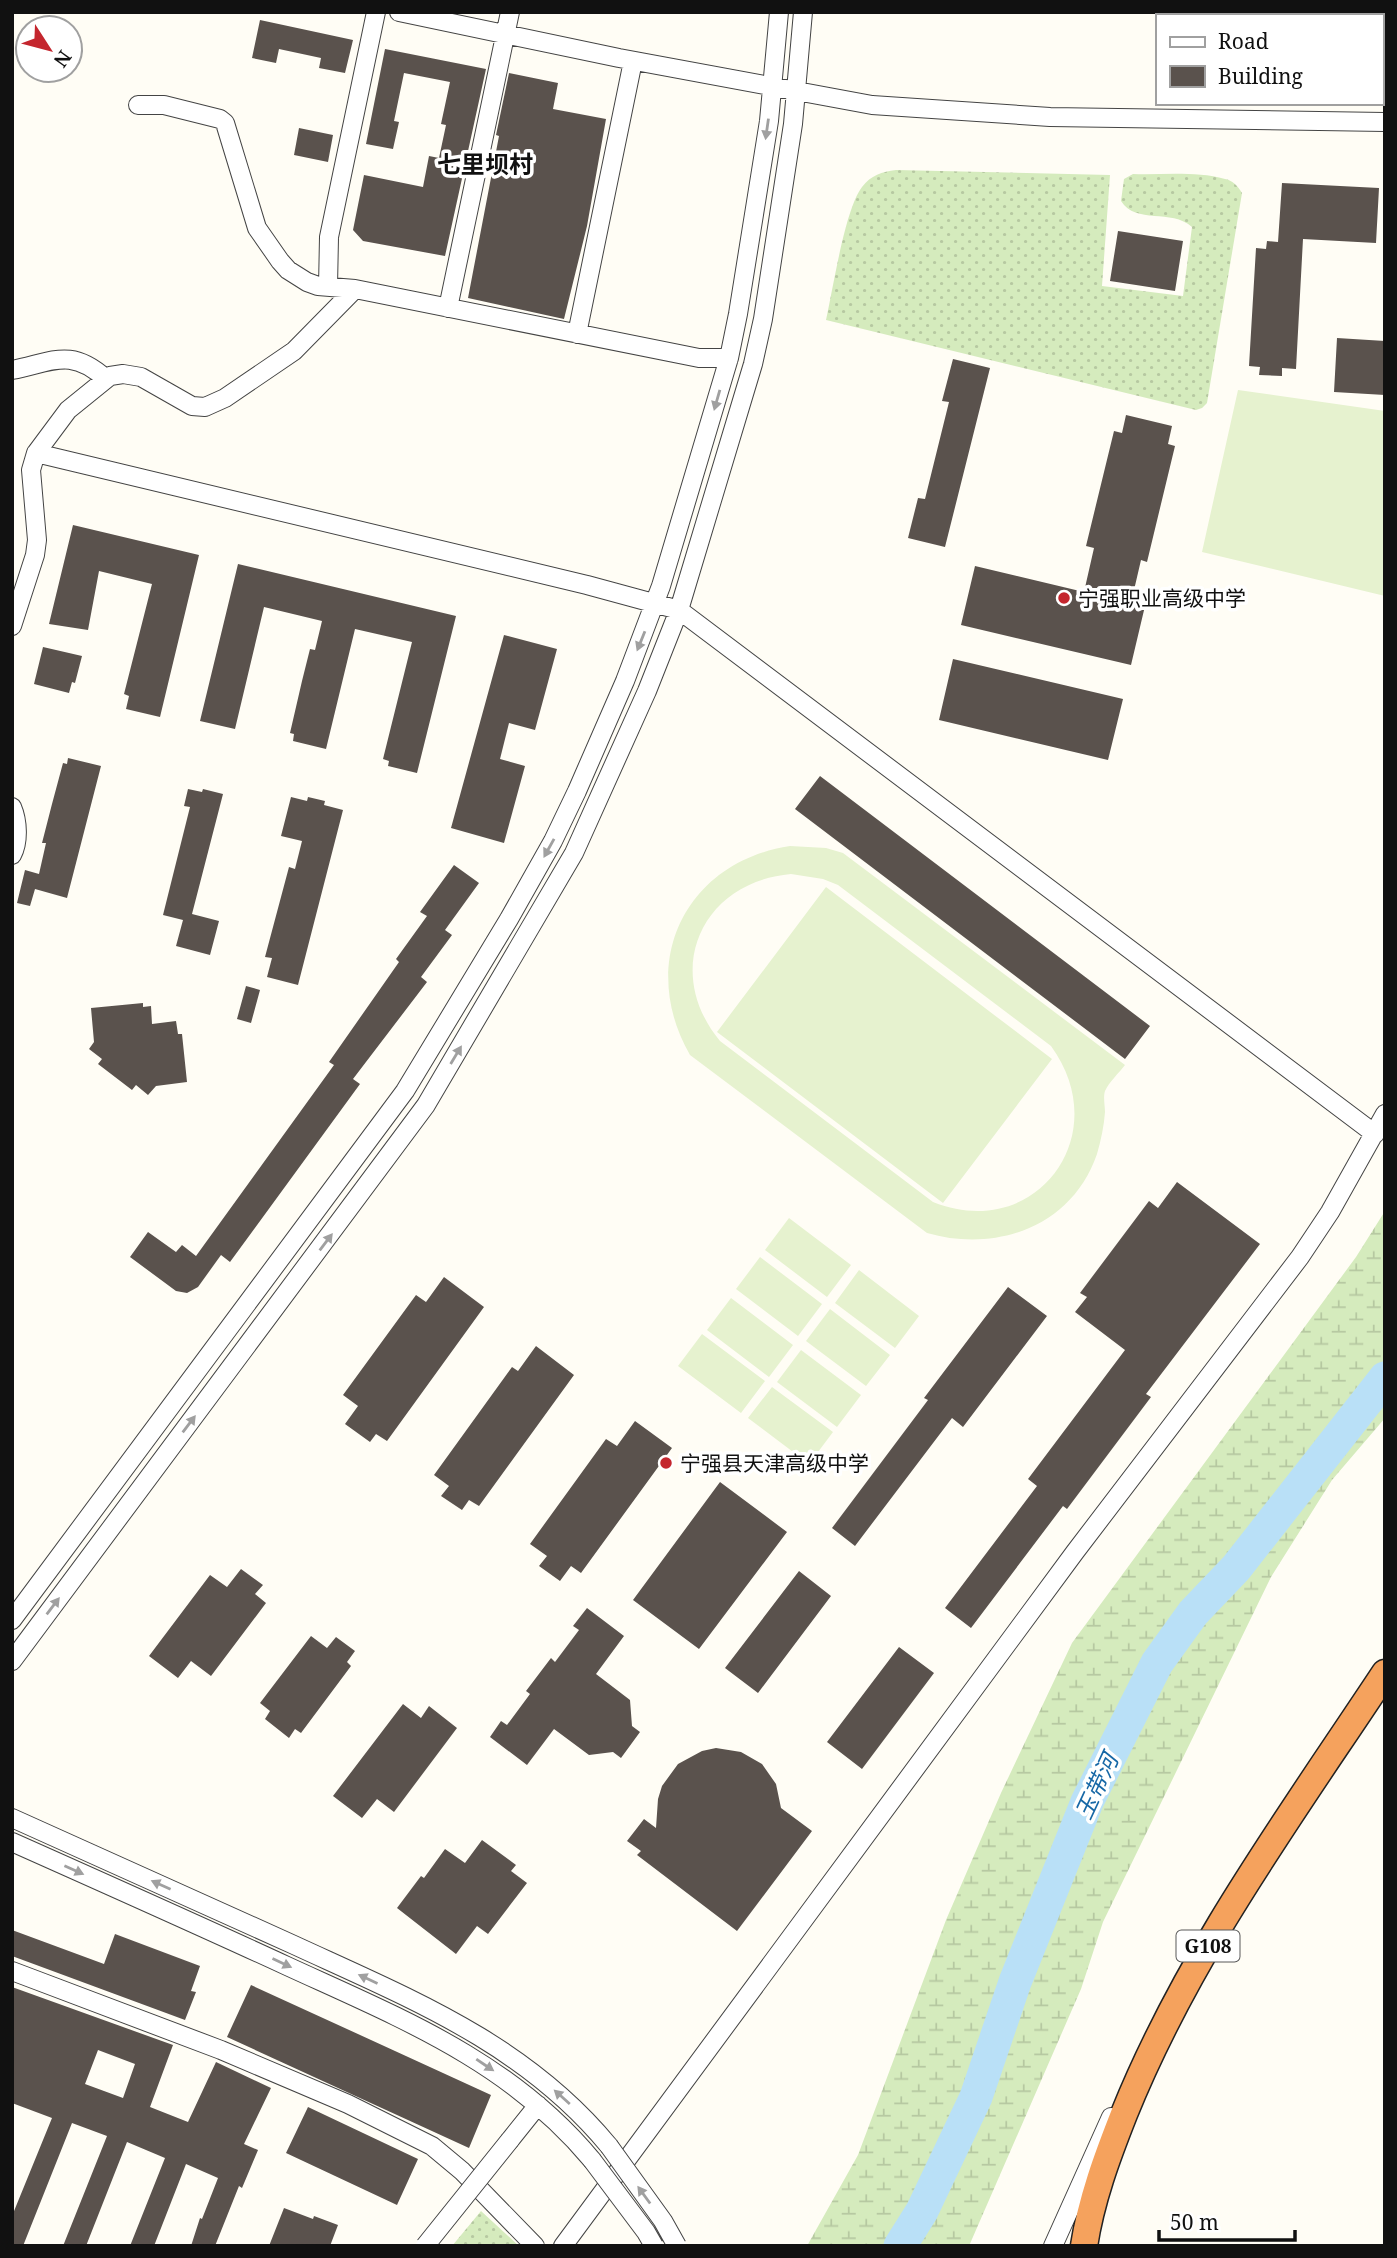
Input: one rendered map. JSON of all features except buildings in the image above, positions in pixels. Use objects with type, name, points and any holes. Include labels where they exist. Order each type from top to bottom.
[{"type":"highway","name":"G108","points":[[1084,2246],[1095,2195],[1115,2138],[1149,2054],[1174,2004],[1221,1925],[1385,1673]]},
{"type":"street","points":[[328,287],[329,237],[376,12]]},
{"type":"street","points":[[399,12],[633,61],[872,105],[1050,117],[1385,122]]},
{"type":"street","points":[[448,308],[510,12]]},
{"type":"street","points":[[12,1620],[405,1091],[553,842],[625,681],[655,604],[729,358],[743,289],[773,87],[779,12]]},
{"type":"street","points":[[12,1661],[426,1105],[574,853],[647,691],[679,610],[755,352],[767,293],[797,92],[803,12]]},
{"type":"street","points":[[577,334],[633,61]]},
{"type":"street","points":[[138,104],[164,104],[225,122],[257,228],[288,270],[307,282],[355,289],[699,358],[729,358]]},
{"type":"street","points":[[12,626],[35,555],[37,540],[31,470],[36,453],[68,411],[106,379],[122,374],[135,375],[192,406],[205,407],[225,398],[294,351],[355,289]]},
{"type":"street","points":[[12,370],[65,359],[80,361],[106,379]]},
{"type":"street","points":[[36,453],[679,610],[1375,1134]]},
{"type":"street","points":[[12,807],[16,820],[17,843],[12,855]]},
{"type":"street","points":[[563,2246],[1075,1552],[1300,1257],[1330,1212],[1385,1114]]},
{"type":"street","points":[[12,1818],[346,1969],[480,2035],[522,2063],[563,2096],[609,2146],[663,2221],[677,2246]]},
{"type":"street","points":[[12,1842],[420,2028],[469,2054],[509,2081],[578,2143],[654,2246]]},
{"type":"street","points":[[12,1971],[221,2050],[348,2104],[432,2147],[462,2171],[534,2246]]},
{"type":"street","points":[[1053,2246],[1108,2121],[1174,2004]]},
{"type":"street","points":[[425,2246],[538,2105]]},
{"type":"green space","points":[[896,170],[1110,175],[1102,286],[1183,296],[1192,227],[1174,218],[1135,213],[1127,208],[1121,201],[1124,179],[1133,174],[1191,174],[1232,182],[1242,193],[1207,403],[1196,410],[826,320],[845,231],[856,198],[865,183],[873,177]]},
{"type":"green space","points":[[1238,390],[1385,411],[1385,596],[1202,552]]},
{"type":"green space","points":[[790,846],[826,848],[843,853],[1125,1065],[1105,1091],[1104,1122],[1097,1154],[1085,1179],[1070,1200],[1050,1216],[1005,1236],[953,1238],[927,1233],[690,1055],[675,1020],[668,986],[671,953],[681,922],[698,895],[723,872],[753,856]],"holes":[[[791,874],[823,879],[838,885],[1051,1046],[1069,1080],[1074,1114],[1069,1145],[1055,1173],[1033,1194],[1004,1207],[970,1211],[933,1202],[720,1041],[703,1014],[694,987],[693,960],[700,934],[714,912],[734,894],[760,881]]]},
{"type":"green space","points":[[826,887],[1052,1059],[943,1203],[717,1032]]},
{"type":"green space","points":[[1385,1211],[1385,1418],[1332,1480],[1271,1577],[1103,1922],[1081,1989],[969,2246],[807,2246],[858,2155],[946,1920],[1001,1793],[1072,1643],[1356,1257]]},
{"type":"green space","points":[[789,1218],[851,1265],[827,1297],[765,1250]]},
{"type":"green space","points":[[760,1257],[822,1304],[798,1336],[736,1289]]},
{"type":"green space","points":[[859,1270],[919,1316],[895,1348],[835,1303]]},
{"type":"green space","points":[[731,1298],[793,1345],[769,1377],[707,1330]]},
{"type":"green space","points":[[830,1309],[890,1355],[866,1386],[806,1341]]},
{"type":"green space","points":[[702,1334],[765,1381],[741,1413],[678,1366]]},
{"type":"green space","points":[[801,1350],[861,1395],[837,1427],[777,1382]]},
{"type":"green space","points":[[772,1387],[833,1432],[809,1464],[748,1418]]},
{"type":"green space","points":[[481,2211],[519,2246],[452,2246]]},
{"type":"waterway","name":"玉带河","points":[[900,2246],[922,2211],[976,2097],[1015,1982],[1087,1802],[1157,1663],[1193,1613],[1236,1568],[1385,1378]]},
{"type":"place","name":"宁强职业高级中学","points":[[1064,598]]},
{"type":"place","name":"宁强县天津高级中学","points":[[666,1463]]},
{"type":"district","name":"七里坝村","points":[[485,163]]}]
